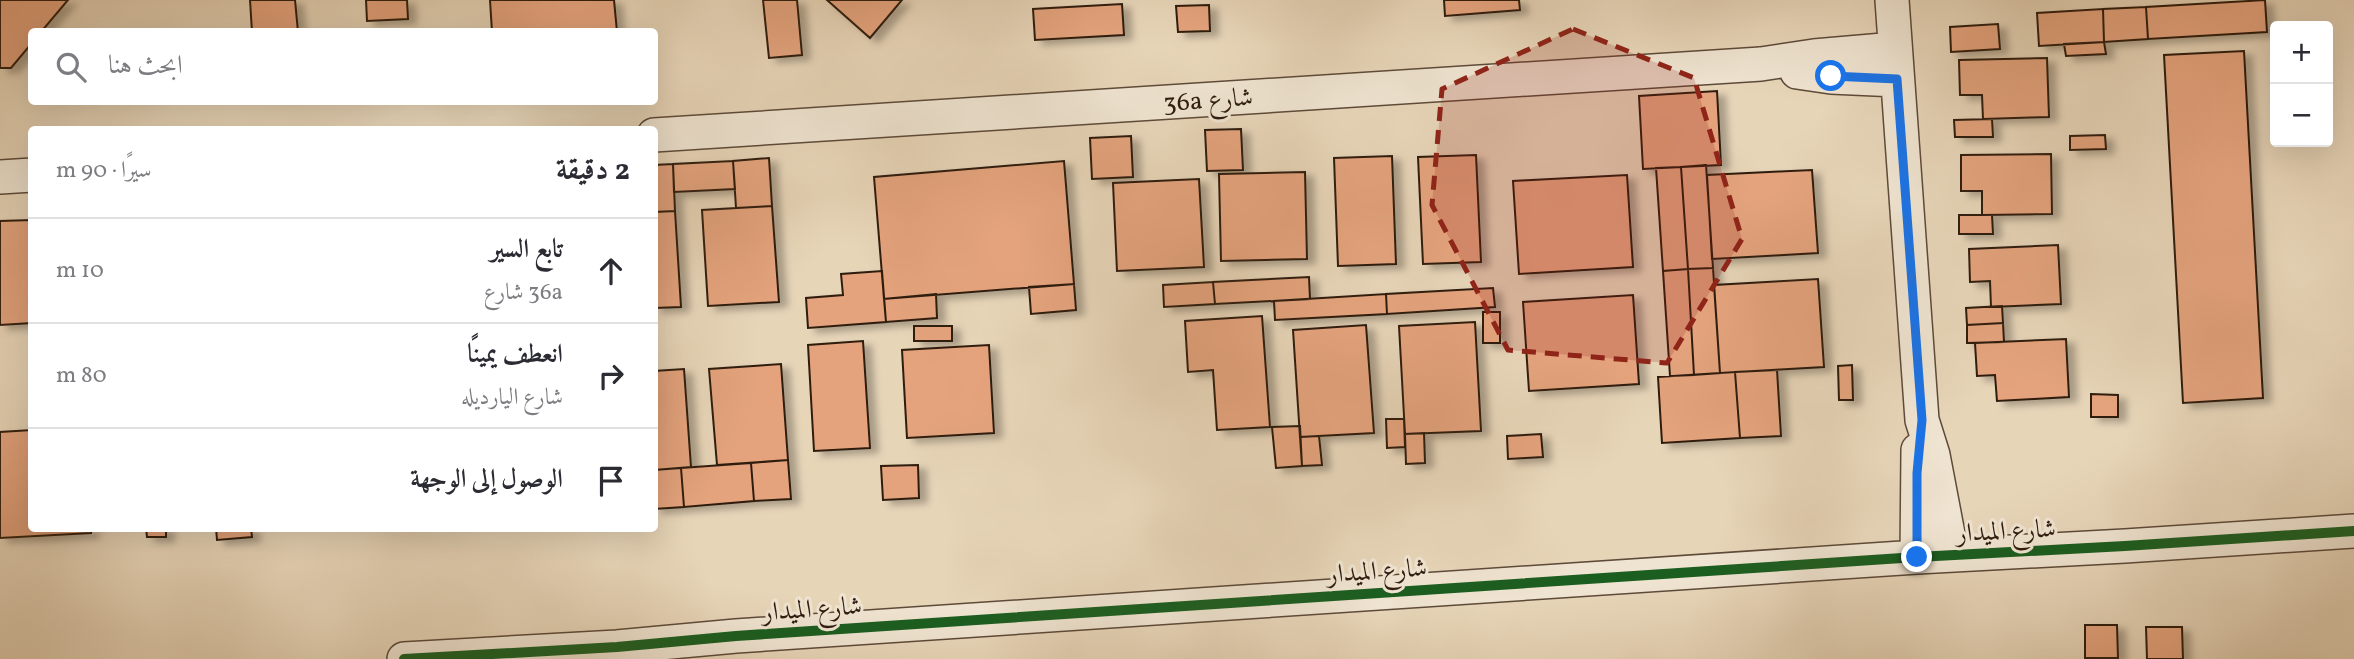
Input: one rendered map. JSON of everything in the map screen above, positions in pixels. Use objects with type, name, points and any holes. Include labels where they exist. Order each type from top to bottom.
[{"type":"street","points":[[1892,0],[1922,420],[1917,473],[1917,557]]},
{"type":"street","name":"36a شارع","points":[[658,135],[1761,64],[1814,56],[1896,64]]},
{"type":"street","points":[[0,177],[28,175]]},
{"type":"street","points":[[1922,420],[1934,463],[1952,555]]},
{"type":"street","name":"شارع الميدار","points":[[404,659],[617,647],[720,648],[1917,557],[2125,547],[2354,531]]},
{"type":"highlighted area","points":[[1573,29],[1694,78],[1742,239],[1667,363],[1508,350],[1432,205],[1442,89]]},
{"type":"building","points":[[0,0],[68,0],[44,28],[28,28],[28,48],[11,68],[0,68]]},
{"type":"building","points":[[250,0],[295,0],[298,28],[252,28]]},
{"type":"building","points":[[366,0],[407,0],[408,19],[367,21]]},
{"type":"building","points":[[490,0],[614,0],[617,28],[492,28]]},
{"type":"building","points":[[763,0],[797,0],[802,55],[769,58]]},
{"type":"building","points":[[827,0],[902,0],[870,38]]},
{"type":"building","points":[[1444,0],[1519,0],[1520,10],[1445,16]]},
{"type":"building","points":[[2265,0],[2267,32],[2148,39],[2146,7]]},
{"type":"building","points":[[1122,4],[1124,35],[1035,40],[1033,9]]},
{"type":"building","points":[[1209,5],[1210,31],[1178,32],[1176,6]]},
{"type":"building","points":[[2146,7],[2148,39],[2104,42],[2103,9]]},
{"type":"building","points":[[2103,9],[2104,42],[2039,46],[2037,13]]},
{"type":"building","points":[[1998,24],[2000,49],[1951,52],[1950,27]]},
{"type":"building","points":[[2104,42],[2106,54],[2066,56],[2064,44]]},
{"type":"building","points":[[2244,51],[2263,398],[2183,403],[2164,55]]},
{"type":"building","points":[[2047,58],[2049,117],[1983,119],[1982,95],[1960,95],[1959,60]]},
{"type":"building","points":[[1717,91],[1721,165],[1643,169],[1639,96]]},
{"type":"building","points":[[1992,119],[1993,137],[1955,137],[1954,120]]},
{"type":"building","points":[[1241,129],[1243,170],[1207,171],[1205,130]]},
{"type":"building","points":[[2105,135],[2106,149],[2070,150],[2070,136]]},
{"type":"building","points":[[1131,136],[1133,177],[1092,179],[1090,138]]},
{"type":"building","points":[[2051,154],[2052,214],[1982,215],[1982,191],[1961,191],[1961,155]]},
{"type":"building","points":[[1476,155],[1481,262],[1423,264],[1418,157]]},
{"type":"building","points":[[1392,156],[1396,264],[1338,266],[1334,158]]},
{"type":"building","points":[[769,158],[772,206],[736,208],[733,161]]},
{"type":"building","points":[[733,161],[735,189],[674,192],[673,164]]},
{"type":"building","points":[[1064,161],[1074,284],[884,299],[874,177]]},
{"type":"building","points":[[673,164],[675,211],[658,212],[658,165]]},
{"type":"building","points":[[1706,165],[1713,268],[1688,269],[1681,167]]},
{"type":"building","points":[[1681,167],[1688,269],[1663,271],[1656,168]]},
{"type":"building","points":[[1812,170],[1818,253],[1712,259],[1707,175]]},
{"type":"building","points":[[1305,172],[1307,259],[1221,261],[1219,174]]},
{"type":"building","points":[[1627,175],[1633,267],[1519,274],[1513,181]]},
{"type":"building","points":[[1199,179],[1204,267],[1117,271],[1113,183]]},
{"type":"building","points":[[772,206],[779,302],[708,306],[702,210]]},
{"type":"building","points":[[675,211],[681,307],[658,308],[658,212]]},
{"type":"building","points":[[1959,215],[1992,215],[1993,234],[1959,234]]},
{"type":"building","points":[[28,220],[28,323],[0,325],[0,221]]},
{"type":"building","points":[[2058,245],[2061,304],[1991,307],[1990,281],[1970,282],[1969,249]]},
{"type":"building","points":[[1713,268],[1720,373],[1694,375],[1688,269]]},
{"type":"building","points":[[1688,269],[1694,375],[1670,376],[1663,271]]},
{"type":"building","points":[[882,271],[886,322],[808,328],[806,298],[843,295],[841,274]]},
{"type":"building","points":[[1309,277],[1310,299],[1215,304],[1213,282]]},
{"type":"building","points":[[1818,279],[1824,367],[1720,373],[1714,285]]},
{"type":"building","points":[[1213,282],[1215,304],[1164,307],[1163,285]]},
{"type":"building","points":[[1074,284],[1076,310],[1031,314],[1029,287]]},
{"type":"building","points":[[1493,288],[1495,307],[1387,314],[1386,294]]},
{"type":"building","points":[[936,294],[937,318],[886,322],[884,299]]},
{"type":"building","points":[[1386,294],[1387,314],[1275,320],[1274,301]]},
{"type":"building","points":[[1633,295],[1639,384],[1529,391],[1523,302]]},
{"type":"building","points":[[2002,306],[2003,323],[1967,325],[1966,308]]},
{"type":"building","points":[[1483,312],[1500,312],[1500,343],[1483,343]]},
{"type":"building","points":[[1262,316],[1270,427],[1217,430],[1213,370],[1188,372],[1185,321]]},
{"type":"building","points":[[1475,322],[1481,431],[1405,434],[1399,326]]},
{"type":"building","points":[[2003,323],[2004,342],[1967,343],[1967,325]]},
{"type":"building","points":[[1366,325],[1374,433],[1300,437],[1293,330]]},
{"type":"building","points":[[914,326],[952,326],[952,341],[914,341]]},
{"type":"building","points":[[2066,339],[2069,397],[1997,401],[1995,375],[1977,376],[1975,343]]},
{"type":"building","points":[[863,341],[870,448],[814,451],[808,345]]},
{"type":"building","points":[[989,345],[994,433],[907,438],[902,350]]},
{"type":"building","points":[[781,364],[788,460],[717,465],[709,369]]},
{"type":"building","points":[[1852,365],[1853,400],[1839,400],[1838,366]]},
{"type":"building","points":[[684,369],[691,467],[658,470],[658,371]]},
{"type":"building","points":[[1777,370],[1781,436],[1740,438],[1735,372]]},
{"type":"building","points":[[1735,372],[1740,438],[1662,443],[1658,377]]},
{"type":"building","points":[[2091,394],[2118,395],[2118,417],[2091,417]]},
{"type":"building","points":[[1386,419],[1404,419],[1405,447],[1387,448]]},
{"type":"building","points":[[1300,426],[1302,466],[1276,468],[1272,427]]},
{"type":"building","points":[[28,430],[28,532],[91,533],[0,538],[0,432]]},
{"type":"building","points":[[1424,433],[1425,463],[1406,464],[1405,434]]},
{"type":"building","points":[[1541,434],[1543,457],[1508,459],[1507,436]]},
{"type":"building","points":[[1319,436],[1322,465],[1302,466],[1300,437]]},
{"type":"building","points":[[788,460],[791,499],[754,501],[751,463]]},
{"type":"building","points":[[751,463],[754,501],[684,507],[681,468]]},
{"type":"building","points":[[918,465],[919,498],[883,500],[881,466]]},
{"type":"building","points":[[681,468],[684,507],[658,509],[658,470]]},
{"type":"building","points":[[146,532],[166,532],[166,537],[147,537]]},
{"type":"building","points":[[216,532],[251,532],[252,537],[217,540]]},
{"type":"building","points":[[2085,625],[2117,625],[2118,658],[2085,658]]},
{"type":"building","points":[[2146,627],[2182,627],[2183,659],[2147,659]]},
{"type":"cycle path","points":[[404,659],[617,647],[736,636],[1917,557],[2354,531]]},
{"type":"route","points":[[1831,76],[1897,79],[1922,420],[1917,473],[1917,557]]}]
